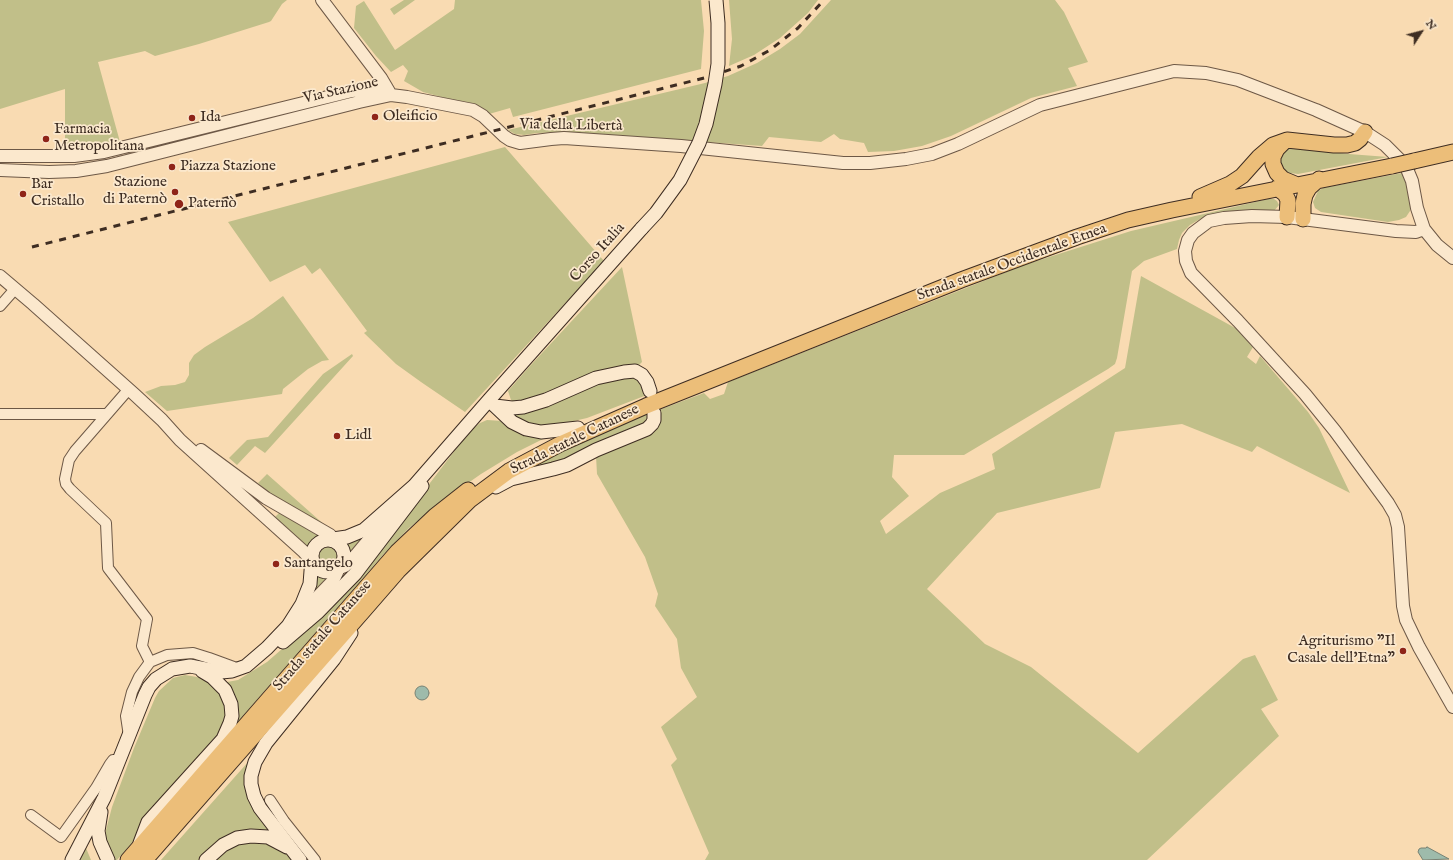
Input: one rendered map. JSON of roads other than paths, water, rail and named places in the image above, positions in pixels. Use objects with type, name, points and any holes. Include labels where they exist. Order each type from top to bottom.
[{"type":"main road","name":"Corso Italia","points":[[333,541],[364,530],[414,486],[455,439],[492,403],[656,213],[680,180],[699,143],[713,98],[718,64],[719,43],[716,0]]},
{"type":"main road","points":[[1172,210],[1230,184],[1242,176],[1259,157],[1273,145],[1287,140],[1347,146],[1355,143],[1365,132]]},
{"type":"main road","points":[[1287,140],[1277,150],[1273,157],[1273,164],[1276,173],[1283,179],[1295,184]]},
{"type":"main road","name":"Strada statale Occidentale Etnea","points":[[650,410],[1021,257],[1128,220],[1319,179],[1392,166],[1453,152]]},
{"type":"main road","points":[[1303,219],[1303,204],[1305,195],[1309,188],[1319,179]]},
{"type":"main road","points":[[1277,188],[1285,194],[1288,200],[1287,217]]},
{"type":"main road","points":[[492,403],[512,408],[523,407],[546,400],[596,378],[635,371],[642,375],[647,382],[650,391]]},
{"type":"main road","points":[[492,403],[512,422],[526,429],[541,432],[578,428]]},
{"type":"main road","points":[[398,571],[421,554],[476,502],[501,484],[511,479],[567,465],[596,450],[647,428],[654,420],[650,410]]},
{"type":"main road","name":"Strada statale Catanese","points":[[142,854],[397,552],[434,516],[500,468],[555,437],[578,428],[650,410]]},
{"type":"main road","name":"Strada statale Catanese","points":[[128,860],[142,854],[398,571],[470,500],[509,471],[560,444],[650,410]]},
{"type":"main road","points":[[72,860],[104,798],[145,695],[156,679],[172,669],[190,666],[215,671],[232,671],[256,661],[272,652],[318,612],[355,574],[408,505],[455,439]]},
{"type":"main road","points":[[242,667],[267,648],[288,626],[302,604],[310,584],[313,552],[316,546],[320,542],[333,541],[342,549],[344,555],[343,561],[338,569],[329,572],[318,568],[313,561]]},
{"type":"main road","points":[[296,855],[260,808],[254,796],[251,776],[255,762],[266,743],[334,659],[365,609]]},
{"type":"main road","points":[[142,854],[148,822],[223,739],[230,723],[232,716],[231,704],[225,690],[212,677],[197,668]]},
{"type":"main road","points":[[104,798],[98,831],[100,842],[108,860]]},
{"type":"main road","points":[[89,828],[93,846],[101,860]]},
{"type":"main road","points":[[206,860],[223,844],[237,838],[251,836],[268,837],[282,843],[296,855]]},
{"type":"street","points":[[322,0],[381,78],[391,95]]},
{"type":"street","name":"Via della Libertà","points":[[391,95],[468,108],[478,113],[510,140],[520,143],[564,138],[682,146],[843,163],[870,163],[932,154],[958,144],[1040,105],[1174,71],[1206,73],[1238,80],[1316,110],[1365,132],[1392,151],[1407,169],[1412,182],[1417,208],[1424,229]]},
{"type":"street","name":"Via Stazione","points":[[0,156],[74,156],[104,152],[352,91],[370,89],[391,95]]},
{"type":"street","name":"Via Stazione","points":[[0,170],[62,171],[107,166],[391,95]]},
{"type":"street","points":[[1453,258],[1437,245],[1424,229],[1416,232],[1396,231],[1287,217],[1252,216],[1224,218],[1209,221],[1193,233],[1188,240],[1185,251],[1186,261],[1191,273],[1200,284],[1238,321],[1305,394],[1335,431],[1388,503],[1395,515],[1398,527],[1403,606],[1406,620],[1419,647],[1453,707]]},
{"type":"street","points":[[0,270],[33,304]]},
{"type":"street","points":[[0,276],[162,420],[266,498],[330,535],[333,541]]},
{"type":"street","points":[[0,306],[15,289]]},
{"type":"street","points":[[128,390],[74,451],[69,460],[65,479],[66,484],[70,489],[106,523],[108,568],[147,619],[142,646],[150,662]]},
{"type":"street","points":[[0,414],[107,414]]},
{"type":"street","points":[[162,420],[180,440],[313,561]]},
{"type":"street","points":[[288,626],[333,581],[338,569],[356,555],[414,486]]},
{"type":"street","points":[[129,736],[126,716],[132,692],[139,677],[150,662],[167,655],[194,653],[242,667]]},
{"type":"street","points":[[31,815],[61,837],[96,788],[113,760],[119,761]]},
{"type":"street","points":[[270,800],[284,821],[315,860]]},
{"type":"railway","points":[[32,247],[708,77],[741,66],[770,50],[798,28],[824,0]]},
{"type":"place","name":"Oleificio","points":[[375,117]]},
{"type":"place","name":"Ida","points":[[192,118]]},
{"type":"place","name":"Farmacia Metropolitana","points":[[46,139]]},
{"type":"place","name":"Piazza Stazione","points":[[172,167]]},
{"type":"place","name":"Stazione di Paternò","points":[[175,192]]},
{"type":"place","name":"Bar Cristallo","points":[[23,194]]},
{"type":"place","name":"Paternò","points":[[179,204]]},
{"type":"place","name":"Lidl","points":[[337,436]]},
{"type":"place","name":"Santangelo","points":[[276,564]]},
{"type":"place","name":"Agriturismo \"Il Casale dell'Etna\"","points":[[1403,651]]}]
